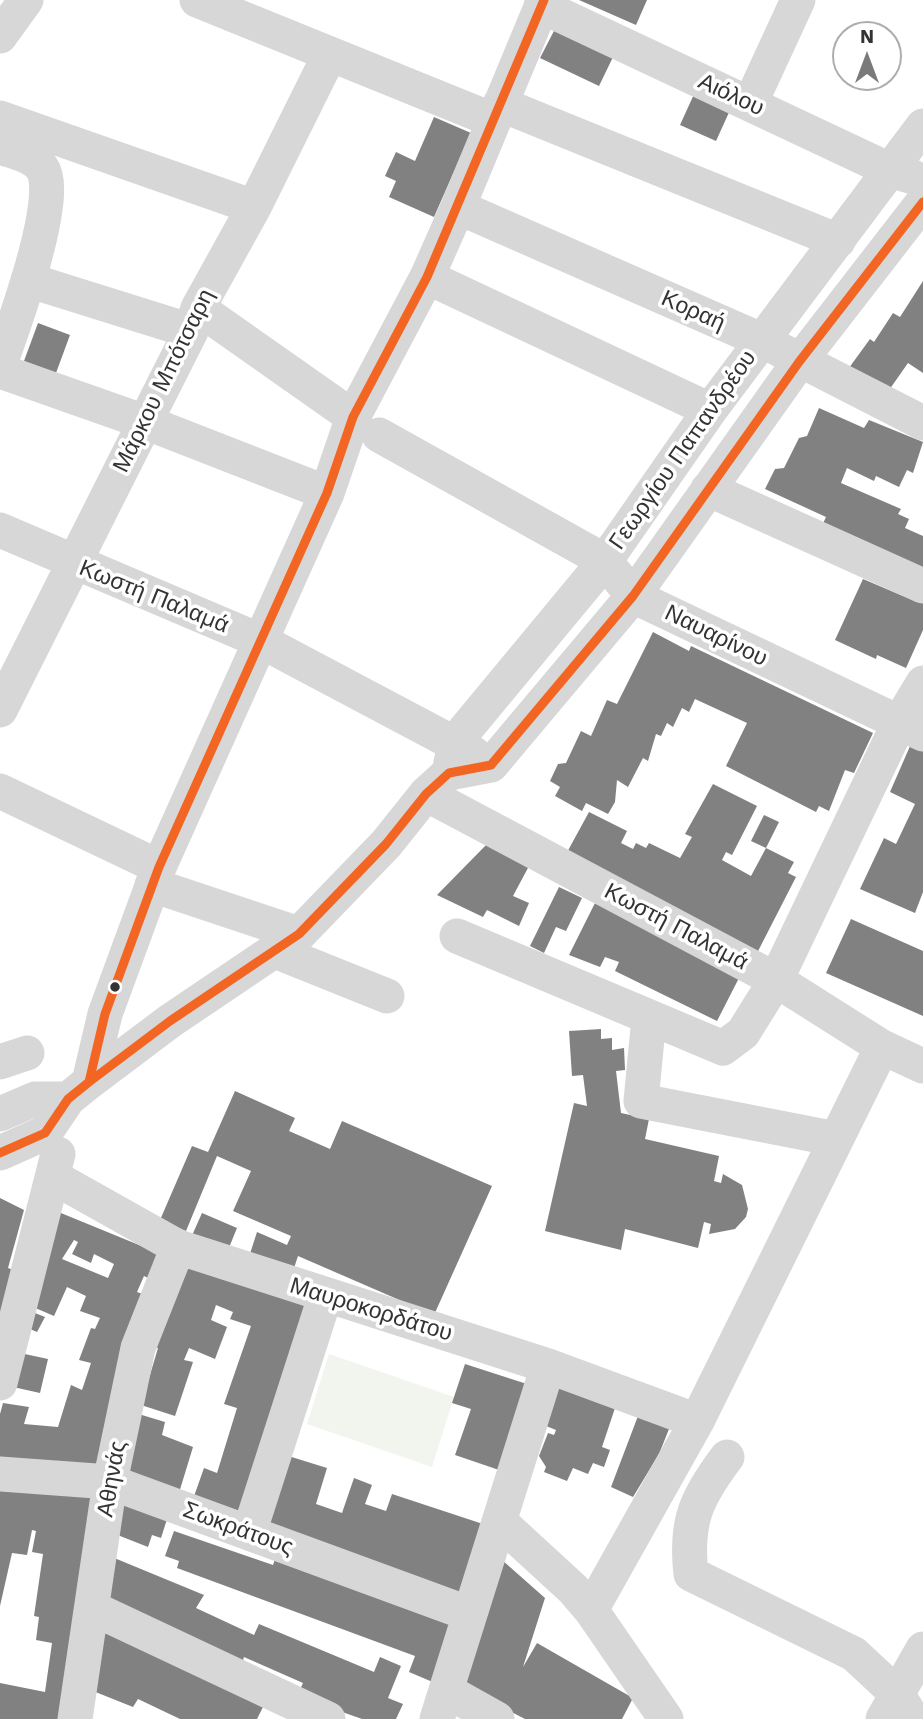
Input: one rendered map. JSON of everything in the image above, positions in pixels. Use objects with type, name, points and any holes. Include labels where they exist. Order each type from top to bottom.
[{"type":"street","points":[[0,36],[26,0]]},
{"type":"street","points":[[197,0],[330,54],[496,112],[838,241]]},
{"type":"street","points":[[750,104],[798,0]]},
{"type":"street","points":[[0,1383],[78,1091],[155,876],[327,493],[366,426],[543,3]]},
{"type":"street","name":"Αιόλου","points":[[543,3],[750,104],[907,176]]},
{"type":"street","name":"Μάρκου Μπότσαρη","points":[[0,710],[330,54]]},
{"type":"street","points":[[0,118],[254,207]]},
{"type":"street","name":"Γεωργίου Παπανδρέου","points":[[0,1153],[45,1133],[78,1091],[170,1021],[287,942],[386,844],[605,561],[710,410],[838,241],[907,176],[923,125]]},
{"type":"street","points":[[0,147],[34,159],[48,180],[48,200],[28,280],[0,364]]},
{"type":"street","name":"Γεωργίου Παπανδρέου","points":[[443,770],[491,765],[633,596],[799,362],[923,202]]},
{"type":"street","name":"Κοραή","points":[[458,207],[761,341],[923,424]]},
{"type":"street","points":[[427,277],[710,410]]},
{"type":"street","name":"Ναυαρίνου","points":[[28,280],[194,320],[366,426],[605,561],[633,596],[911,729]]},
{"type":"street","points":[[0,371],[145,422],[327,493]]},
{"type":"street","points":[[708,489],[923,586]]},
{"type":"street","name":"Κωστή Παλαμά","points":[[0,530],[74,564],[261,641],[443,770],[881,1047],[923,1066]]},
{"type":"street","points":[[457,936],[723,1048],[743,1033],[776,980],[911,729],[923,683]]},
{"type":"street","points":[[0,791],[155,876],[387,996]]},
{"type":"street","points":[[649,1018],[641,1101],[836,1139]]},
{"type":"street","points":[[591,1610],[697,1421],[881,1047]]},
{"type":"street","points":[[0,1114],[34,1099],[78,1091]]},
{"type":"street","name":"Μαυροκορδάτου","points":[[55,1178],[178,1247],[325,1297],[548,1366],[697,1421]]},
{"type":"street","name":"Αθηνάς","points":[[75,1719],[110,1482],[138,1348],[178,1247]]},
{"type":"street","points":[[249,1533],[325,1297]]},
{"type":"street","points":[[498,1719],[442,1705],[548,1366]]},
{"type":"street","points":[[727,1457],[702,1489],[691,1521],[688,1547],[691,1574],[854,1654],[898,1711]]},
{"type":"street","name":"Σωκράτους","points":[[0,1474],[110,1482],[470,1614]]},
{"type":"street","points":[[500,1522],[573,1589],[591,1610],[666,1719]]},
{"type":"street","points":[[92,1608],[278,1708],[328,1719]]},
{"type":"street","points":[[898,1711],[923,1649]]},
{"type":"shaded area","points":[[329,1354],[454,1397],[432,1467],[307,1424]]},
{"type":"building","points":[[579,0],[647,0],[636,25]]},
{"type":"building","points":[[556,27],[614,55],[599,86],[540,58]]},
{"type":"building","points":[[695,92],[731,108],[716,141],[680,125]]},
{"type":"building","points":[[434,117],[471,133],[434,217],[389,197],[396,181],[385,176],[396,152],[415,161]]},
{"type":"building","points":[[923,281],[923,373],[908,363],[887,393],[846,372],[870,339],[874,342],[893,313],[900,317]]},
{"type":"building","points":[[38,323],[70,335],[56,373],[24,361]]},
{"type":"building","points":[[819,408],[864,428],[869,420],[923,442],[913,473],[907,470],[899,487],[876,476],[874,481],[847,468],[841,483],[901,509],[898,514],[909,519],[905,528],[923,536],[923,576],[819,532],[826,517],[765,489],[775,469],[784,468],[799,438],[807,436]]},
{"type":"building","points":[[863,579],[903,596],[906,592],[923,600],[923,630],[906,668],[877,655],[876,659],[835,640]]},
{"type":"building","points":[[653,632],[689,651],[691,646],[873,733],[854,773],[845,770],[829,811],[819,806],[816,812],[726,766],[747,723],[695,699],[689,712],[682,708],[673,727],[667,723],[661,736],[656,734],[648,761],[643,758],[628,787],[617,780],[615,802],[608,814],[586,803],[582,811],[555,796],[560,787],[550,781],[558,764],[566,763],[581,731],[591,736],[607,700],[617,704]]},
{"type":"building","points":[[914,737],[923,742],[923,892],[915,913],[860,889],[884,838],[896,844],[915,804],[890,792]]},
{"type":"building","points":[[713,784],[757,806],[732,855],[726,852],[722,860],[751,876],[766,848],[794,862],[788,873],[796,877],[756,955],[565,856],[589,812],[627,831],[621,843],[633,849],[636,843],[646,848],[649,843],[680,858],[692,837],[685,834]]},
{"type":"building","points":[[764,815],[779,822],[766,848],[751,841]]},
{"type":"building","points":[[488,843],[529,866],[513,896],[529,903],[519,926],[487,910],[483,917],[437,895]]},
{"type":"building","points":[[559,887],[582,898],[566,931],[556,927],[544,953],[530,946]]},
{"type":"building","points":[[595,903],[740,976],[717,1021],[615,971],[619,962],[605,957],[600,967],[569,955]]},
{"type":"building","points":[[851,919],[923,951],[923,1016],[826,973]]},
{"type":"building","points":[[601,1029],[601,1039],[612,1038],[612,1050],[624,1048],[625,1070],[616,1071],[621,1113],[649,1119],[645,1139],[719,1156],[714,1181],[721,1183],[723,1174],[742,1185],[748,1209],[746,1217],[735,1229],[709,1234],[711,1224],[704,1222],[698,1248],[625,1229],[621,1250],[545,1231],[574,1103],[587,1106],[583,1075],[572,1076],[569,1031]]},
{"type":"building","points":[[235,1091],[295,1118],[289,1131],[330,1149],[342,1121],[492,1186],[434,1315],[298,1256],[291,1277],[247,1263],[257,1232],[287,1245],[291,1236],[233,1211],[251,1171],[217,1156],[186,1231],[160,1220],[192,1146],[208,1152]]},
{"type":"building","points":[[0,1198],[24,1210],[8,1268],[19,1272],[0,1335]]},
{"type":"building","points":[[56,1211],[161,1254],[150,1279],[144,1276],[137,1292],[145,1295],[101,1474],[0,1469],[0,1414],[3,1403],[29,1407],[24,1424],[58,1427],[71,1385],[82,1390],[91,1363],[79,1360],[91,1328],[95,1329],[100,1318],[80,1311],[86,1296],[67,1287],[54,1316],[26,1304]],"holes":[[[74,1240],[78,1242],[72,1254],[91,1263],[94,1254],[114,1264],[108,1278],[62,1259]]]},
{"type":"building","points":[[202,1213],[237,1228],[226,1255],[190,1240]]},
{"type":"building","points":[[181,1259],[307,1305],[242,1520],[192,1502],[204,1468],[217,1473],[237,1408],[224,1404],[251,1326],[230,1319],[233,1312],[216,1305],[211,1320],[227,1327],[215,1359],[189,1348],[184,1360],[193,1362],[175,1416],[141,1405],[158,1348],[149,1345]]},
{"type":"building","points":[[30,1311],[45,1317],[37,1332],[23,1326]]},
{"type":"building","points":[[20,1353],[48,1359],[40,1393],[13,1387]]},
{"type":"building","points":[[465,1364],[530,1385],[502,1471],[455,1455],[471,1409],[452,1403]]},
{"type":"building","points":[[554,1385],[615,1408],[602,1447],[610,1450],[604,1467],[593,1463],[588,1474],[573,1468],[567,1481],[544,1472],[546,1467],[539,1456],[548,1433],[554,1435],[556,1430],[541,1424]]},
{"type":"building","points":[[132,1412],[165,1422],[162,1435],[193,1447],[178,1496],[122,1477]]},
{"type":"building","points":[[638,1416],[669,1429],[659,1454],[633,1497],[611,1487]]},
{"type":"building","points":[[282,1454],[327,1468],[316,1504],[342,1513],[354,1478],[372,1485],[365,1504],[386,1511],[392,1494],[486,1525],[462,1602],[259,1529]]},
{"type":"building","points":[[0,1488],[95,1497],[64,1719],[0,1719],[0,1683],[45,1692],[52,1643],[36,1640],[39,1617],[34,1616],[43,1554],[32,1552],[36,1531],[32,1530],[27,1555],[12,1553],[0,1606]]},
{"type":"building","points":[[119,1498],[168,1516],[161,1538],[152,1535],[148,1547],[115,1534]]},
{"type":"building","points":[[174,1531],[273,1565],[277,1553],[458,1619],[435,1683],[409,1672],[415,1656],[177,1568],[179,1561],[165,1556]]},
{"type":"building","points":[[107,1555],[204,1595],[196,1608],[254,1635],[259,1624],[374,1672],[380,1657],[401,1666],[388,1698],[403,1704],[396,1719],[362,1719],[297,1696],[303,1683],[244,1657],[241,1666],[101,1603]]},
{"type":"building","points":[[502,1560],[545,1598],[523,1667],[537,1643],[633,1698],[622,1719],[525,1719],[461,1686]]},
{"type":"building","points":[[103,1625],[265,1703],[257,1719],[180,1719],[138,1699],[133,1707],[93,1691]]},
{"type":"transit line","points":[[89,1082],[105,1014],[159,867],[327,493],[353,417],[427,277],[544,0]]},
{"type":"transit line","points":[[0,1153],[45,1133],[68,1099],[89,1082],[170,1021],[299,934],[386,844],[426,794],[449,773],[491,765],[633,596],[799,362],[923,202]]}]
